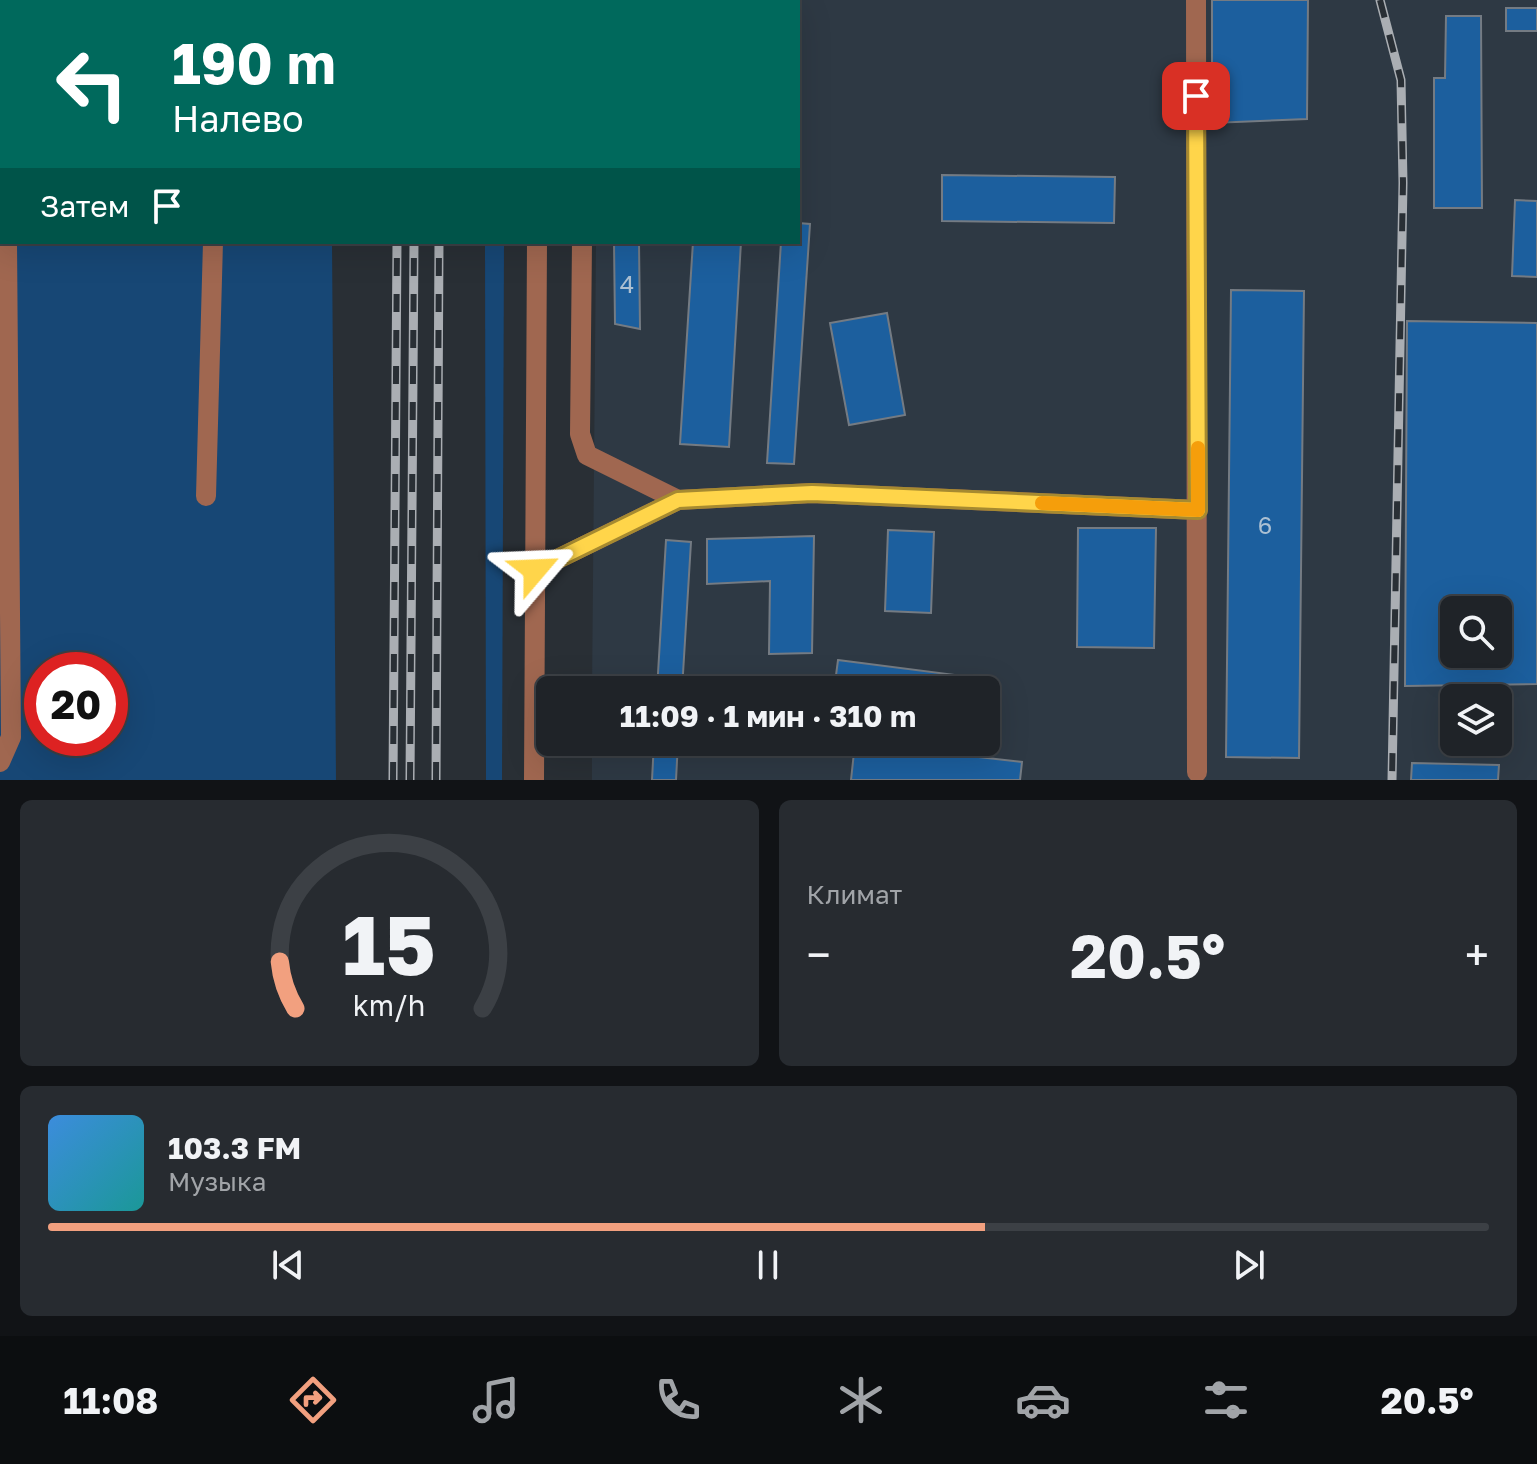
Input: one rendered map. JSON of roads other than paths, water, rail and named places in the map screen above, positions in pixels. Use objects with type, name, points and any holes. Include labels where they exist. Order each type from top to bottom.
[{"type":"street","points":[[1196,0],[1197,772]]},
{"type":"street","points":[[0,762],[11,737],[7,244]]},
{"type":"street","points":[[206,496],[213,244]]},
{"type":"street","points":[[534,780],[537,244]]},
{"type":"street","points":[[582,244],[580,434],[587,455],[678,500]]},
{"type":"street","points":[[535,570],[678,500],[812,493],[1198,510]]},
{"type":"railway","points":[[1380,0],[1401,80],[1403,183],[1392,780]]},
{"type":"railway","points":[[393,780],[397,244]]},
{"type":"railway","points":[[410,780],[414,244]]},
{"type":"railway","points":[[436,780],[439,244]]}]
